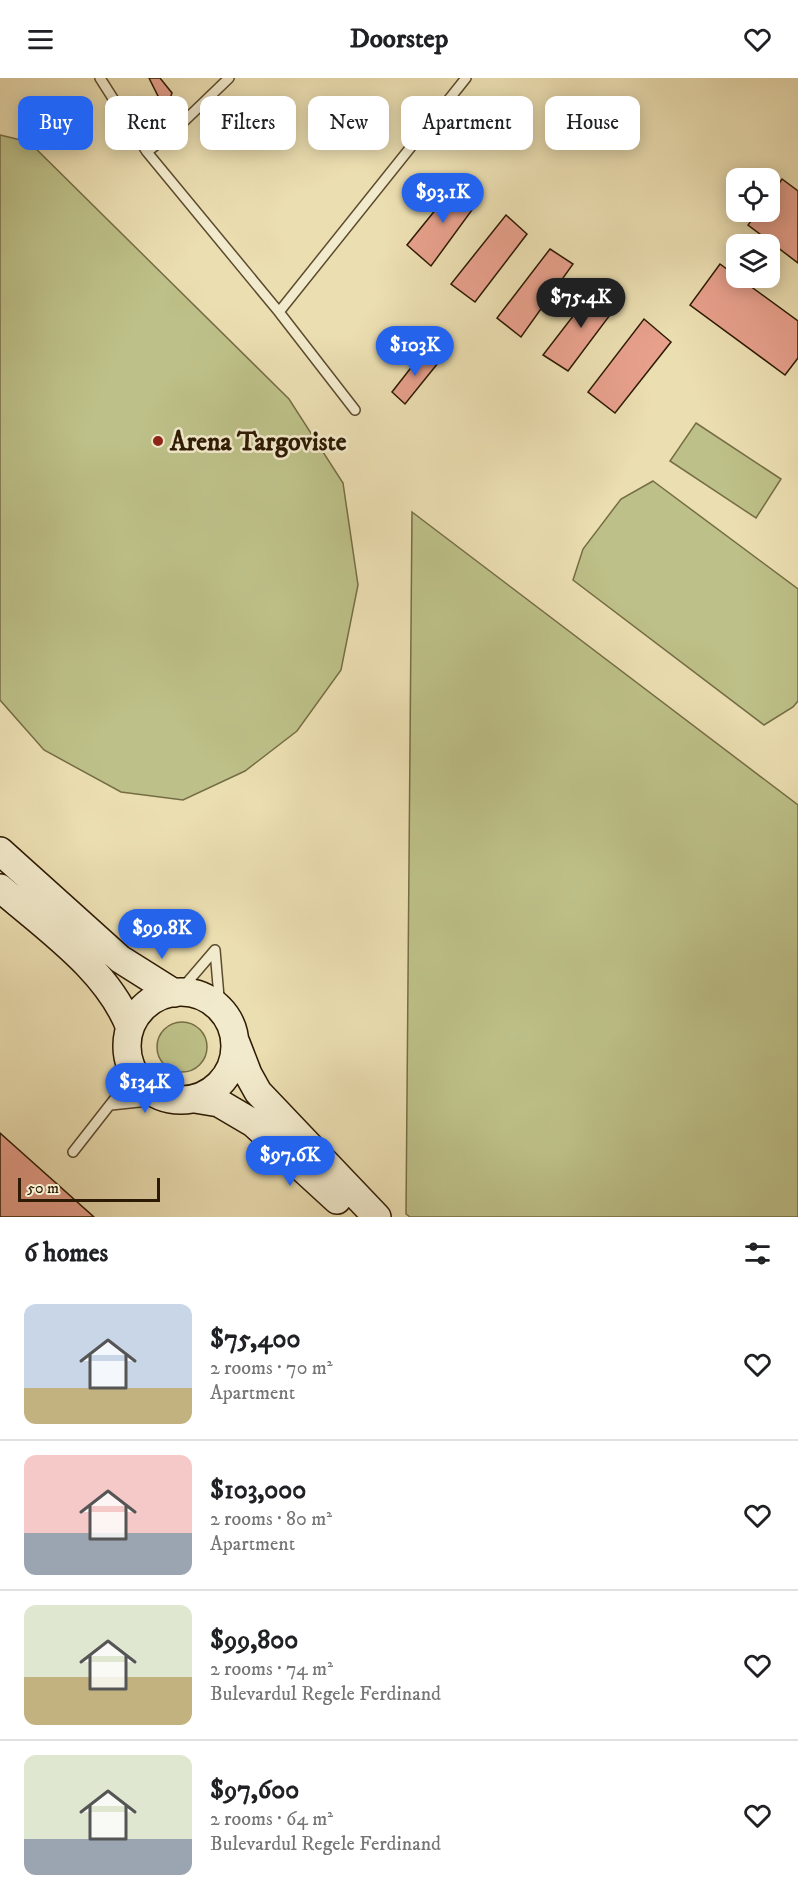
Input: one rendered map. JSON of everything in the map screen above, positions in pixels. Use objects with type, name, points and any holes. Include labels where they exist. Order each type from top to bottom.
[{"type":"main road","points":[[0,851],[127,964],[176,993],[207,999],[220,1009],[258,1092],[377,1217]]},
{"type":"main road","points":[[0,888],[103,979],[123,1010],[130,1028]]},
{"type":"main road","points":[[176,993],[149,1002],[137,1014],[130,1028],[127,1044],[128,1059],[134,1074],[154,1093],[167,1099],[195,1099],[219,1103],[253,1123],[356,1217]]},
{"type":"main road","points":[[195,1099],[208,1093],[222,1082],[231,1069],[235,1052],[234,1036]]},
{"type":"lane","points":[[100,78],[147,152],[279,312],[355,410]]},
{"type":"lane","points":[[147,152],[175,130],[229,78]]},
{"type":"lane","points":[[279,312],[466,78]]},
{"type":"lane","points":[[176,993],[215,950],[220,1009]]},
{"type":"lane","points":[[73,1152],[134,1074]]},
{"type":"lane","points":[[111,1105],[167,1099]]},
{"type":"green space","name":"Arena Targoviste","points":[[0,135],[18,139],[18,150],[37,150],[289,399],[343,483],[358,585],[341,670],[297,731],[245,771],[183,800],[121,792],[44,750],[0,700]]},
{"type":"green space","points":[[696,423],[781,479],[756,518],[670,461]]},
{"type":"green space","points":[[653,481],[798,589],[798,701],[793,707],[764,725],[573,580],[583,549],[621,499]]},
{"type":"green space","points":[[412,512],[798,805],[798,1217],[410,1217],[406,1214]]},
{"type":"green space","points":[[177,1022],[187,1022],[200,1029],[207,1042],[207,1052],[200,1065],[187,1072],[177,1072],[168,1068],[161,1061],[157,1052],[157,1042],[161,1033],[168,1026]]},
{"type":"building","points":[[149,78],[160,78],[172,93],[171,96],[158,96]]},
{"type":"building","points":[[782,179],[798,191],[798,263],[780,249],[780,234],[760,234],[748,225],[750,222],[780,222],[780,182]]},
{"type":"building","points":[[458,182],[480,199],[431,266],[407,245]]},
{"type":"building","points":[[506,215],[527,234],[475,302],[451,284]]},
{"type":"building","points":[[550,249],[573,264],[521,337],[497,318]]},
{"type":"building","points":[[720,264],[726,268],[726,288],[753,288],[798,321],[798,358],[785,375],[690,305]]},
{"type":"building","points":[[597,285],[619,303],[568,371],[543,355]]},
{"type":"building","points":[[644,319],[671,342],[615,413],[588,392]]},
{"type":"building","points":[[424,351],[438,363],[405,404],[392,392]]},
{"type":"building","points":[[0,1133],[94,1217],[0,1217]]},
{"type":"place","name":"Arena Targoviste","points":[[158,441]]}]
